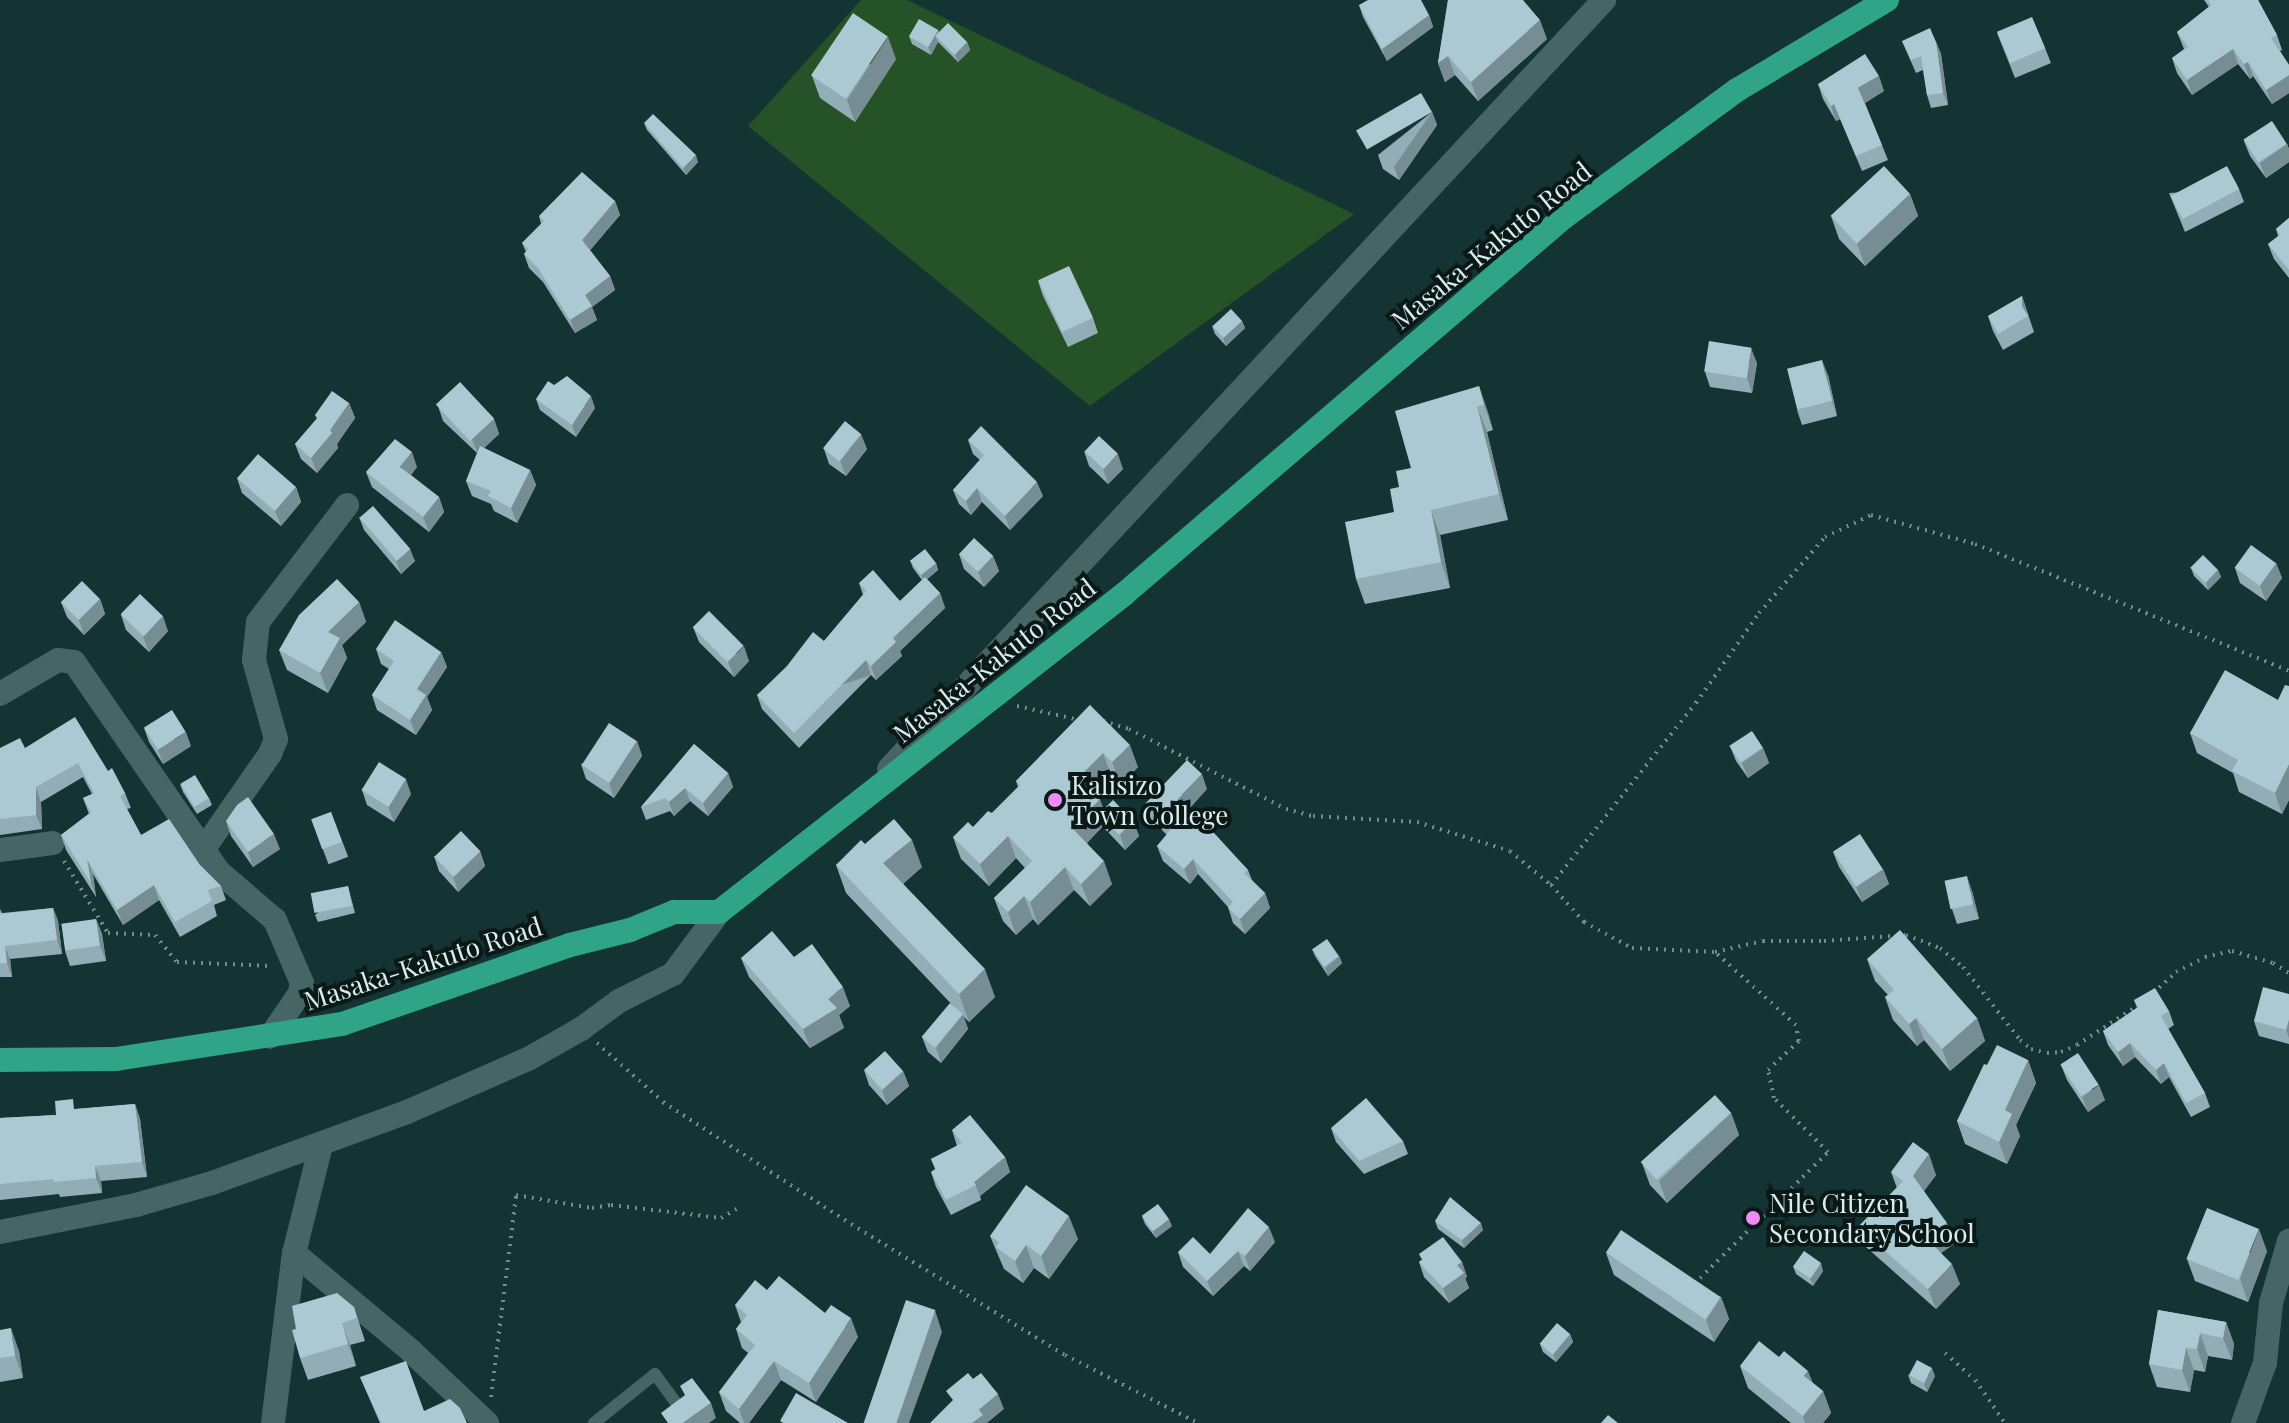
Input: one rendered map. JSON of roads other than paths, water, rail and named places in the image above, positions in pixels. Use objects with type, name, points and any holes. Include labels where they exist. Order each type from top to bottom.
[{"type":"highway","name":"Masaka-Kakuto Road","points":[[0,1060],[116,1059],[342,1024],[674,912],[719,912],[1123,595],[1564,217],[1726,97],[1887,0]]},
{"type":"street","points":[[869,792],[1604,0]]},
{"type":"street","points":[[203,850],[270,754],[276,739],[254,660],[258,622],[347,505]]},
{"type":"street","points":[[0,694],[58,660],[74,662],[218,871],[275,920],[298,967],[300,993],[270,1037]]},
{"type":"street","points":[[0,850],[53,843]]},
{"type":"street","points":[[0,1232],[136,1205],[212,1183],[407,1112],[528,1059],[581,1029],[619,1001],[673,974],[719,912]]},
{"type":"street","points":[[273,1423],[294,1253],[321,1145]]},
{"type":"street","points":[[2243,1423],[2265,1363],[2271,1303],[2289,1241]]},
{"type":"street","points":[[294,1253],[411,1351],[480,1416]]},
{"type":"lane","points":[[594,1423],[655,1374],[678,1406]]},
{"type":"place","name":"Kalisizo Town College","points":[[1055,800]]},
{"type":"place","name":"Nile Citizen Secondary School","points":[[1753,1218]]}]
